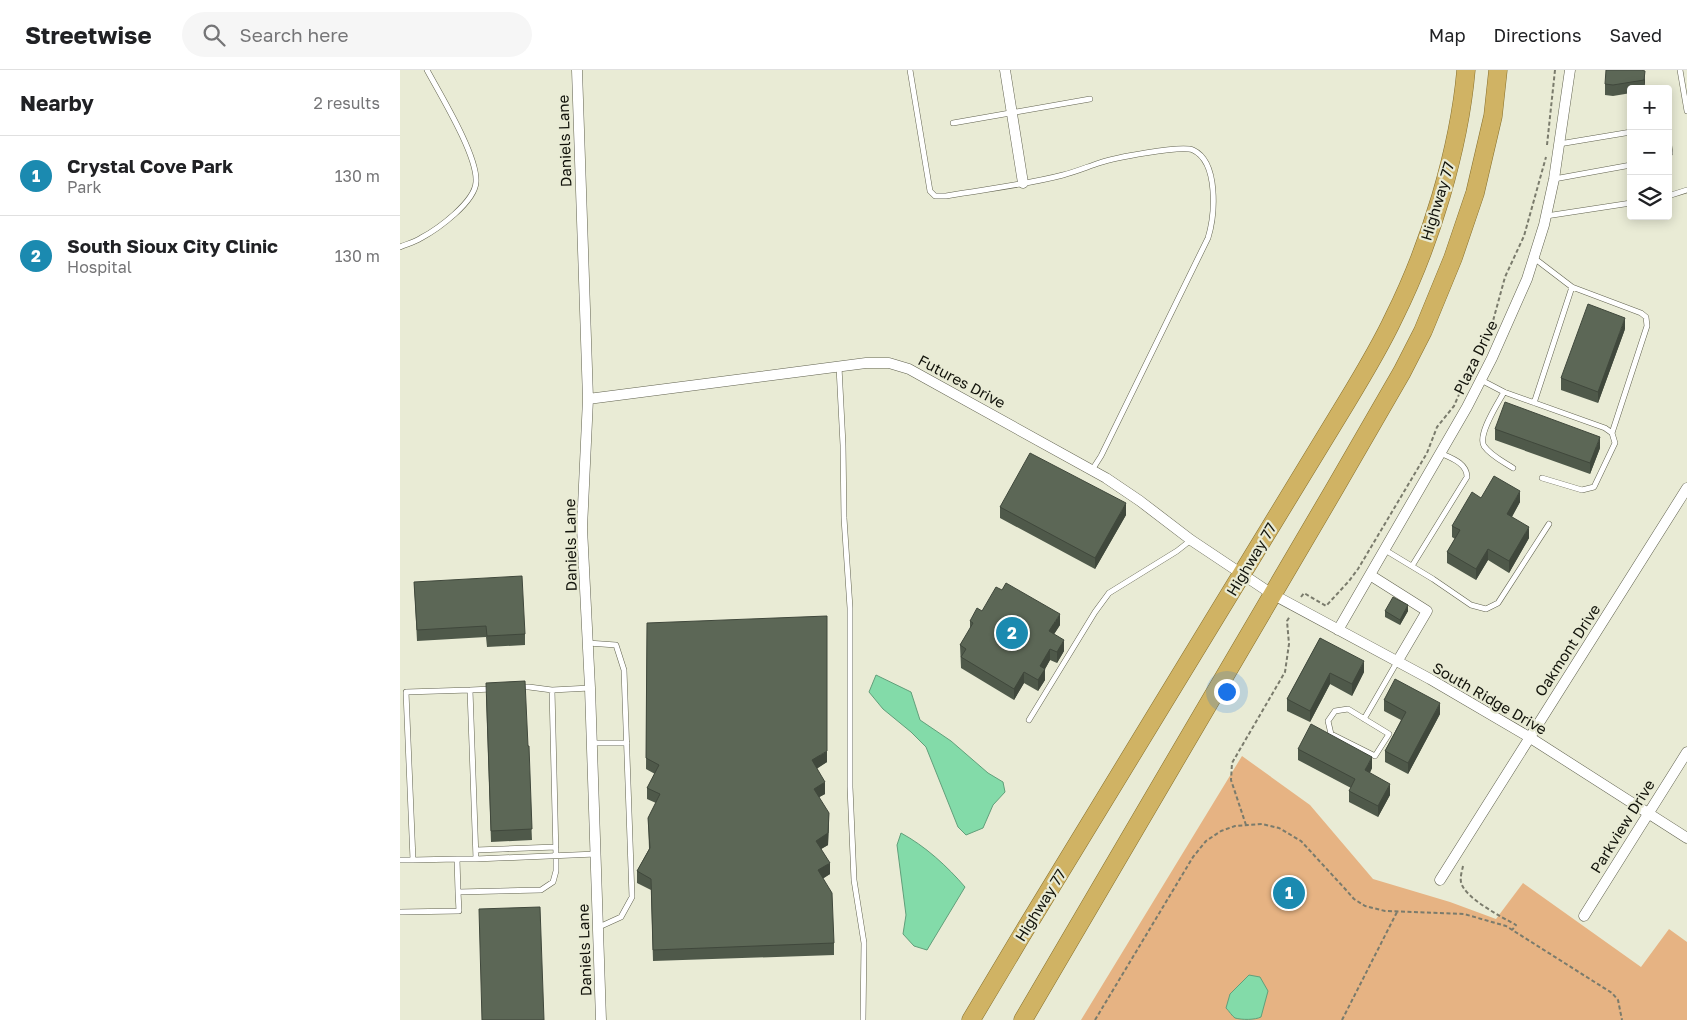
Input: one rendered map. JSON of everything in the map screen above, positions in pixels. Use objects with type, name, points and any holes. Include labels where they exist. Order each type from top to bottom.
[{"type":"highway","name":"Highway 77","points":[[971,1020],[1346,403],[1394,317],[1413,274],[1437,207],[1449,165],[1464,90],[1466,70]]},
{"type":"highway","points":[[1023,1020],[1402,372],[1423,331],[1453,258],[1476,193],[1493,116],[1498,70]]},
{"type":"street","name":"Daniels Lane","points":[[577,70],[588,399],[582,528],[590,688],[601,1020]]},
{"type":"street","points":[[1005,70],[1023,183]]},
{"type":"street","name":"Plaza Drive","points":[[1338,630],[1481,380],[1527,279],[1546,216],[1554,179],[1570,70]]},
{"type":"street","name":"Futures Drive","points":[[588,399],[866,363],[885,363],[909,369],[1092,470],[1128,492],[1191,540],[1272,594]]},
{"type":"street","name":"Oakmont Drive","points":[[1440,880],[1687,488]]},
{"type":"street","points":[[1370,575],[1427,611],[1397,662]]},
{"type":"street","name":"South Ridge Drive","points":[[1272,594],[1451,691],[1529,737],[1687,838]]},
{"type":"street","name":"Parkview Drive","points":[[1584,916],[1687,752]]},
{"type":"lane","points":[[400,247],[421,238],[452,217],[470,197],[476,183],[473,164],[460,133],[427,70]]},
{"type":"lane","points":[[910,70],[930,191],[934,196],[946,196],[1023,183],[1063,175],[1101,162],[1174,148],[1192,149],[1207,163],[1211,178],[1213,214],[1208,238],[1101,456],[1092,470]]},
{"type":"lane","points":[[1680,70],[1687,110]]},
{"type":"lane","points":[[953,123],[1090,100]]},
{"type":"lane","points":[[1560,144],[1627,133]]},
{"type":"lane","points":[[1554,179],[1627,165]]},
{"type":"lane","points":[[1672,195],[1687,190]]},
{"type":"lane","points":[[1546,216],[1627,203]]},
{"type":"lane","points":[[1534,258],[1572,287],[1641,313],[1646,317],[1647,326],[1612,433]]},
{"type":"lane","points":[[1534,402],[1572,287]]},
{"type":"lane","points":[[839,366],[844,518],[850,608],[848,702],[850,788],[854,880],[864,943],[863,1020]]},
{"type":"lane","points":[[1481,380],[1504,392],[1605,428],[1612,433],[1616,444],[1594,487],[1582,490],[1542,478]]},
{"type":"lane","points":[[1504,392],[1482,437],[1483,444],[1489,452],[1513,468]]},
{"type":"lane","points":[[1412,566],[1467,477],[1467,472],[1458,460],[1440,453]]},
{"type":"lane","points":[[1385,549],[1471,606],[1486,609],[1498,603],[1549,524]]},
{"type":"lane","points":[[1029,720],[1094,612],[1109,593],[1177,551],[1191,540]]},
{"type":"lane","points":[[588,643],[616,645],[624,670],[627,743],[632,897],[622,917],[598,927]]},
{"type":"lane","points":[[1364,719],[1397,662]]},
{"type":"lane","points":[[519,687],[552,690],[590,688]]},
{"type":"lane","points":[[412,860],[406,692],[499,688]]},
{"type":"lane","points":[[470,690],[476,859]]},
{"type":"lane","points":[[458,892],[541,890],[553,882],[556,871],[556,847],[552,690]]},
{"type":"lane","points":[[1348,710],[1364,719],[1389,734],[1375,756],[1331,734],[1328,721],[1335,711],[1348,710]]},
{"type":"lane","points":[[592,744],[627,743]]},
{"type":"lane","points":[[476,850],[556,847]]},
{"type":"lane","points":[[400,860],[596,854]]},
{"type":"lane","points":[[400,912],[459,911],[457,859]]},
{"type":"path","points":[[1547,144],[1555,70]]},
{"type":"path","points":[[1246,825],[1231,780],[1232,763],[1285,672],[1289,644],[1287,621],[1304,593],[1326,606],[1350,581],[1427,452],[1438,427],[1454,406],[1490,332],[1505,277],[1524,236],[1546,154]]},
{"type":"path","points":[[1095,1020],[1193,857],[1206,842],[1221,832],[1236,826],[1262,824],[1279,828],[1301,841],[1354,899],[1374,909],[1397,912],[1464,914],[1506,926],[1612,993],[1618,1000],[1622,1020]]},
{"type":"path","points":[[1463,866],[1461,882],[1463,887],[1478,902],[1516,925],[1512,930]]},
{"type":"path","points":[[1342,1020],[1397,912]]},
{"type":"shaded area","points":[[876,675],[911,692],[920,720],[951,741],[988,773],[1003,782],[1005,792],[993,805],[983,828],[966,835],[958,827],[926,747],[883,709],[869,692]]},
{"type":"shaded area","points":[[1242,756],[1310,805],[1373,879],[1450,902],[1496,919],[1523,883],[1641,967],[1669,929],[1687,942],[1687,1020],[1081,1020]]},
{"type":"shaded area","points":[[901,833],[935,857],[965,887],[927,950],[914,946],[903,934],[906,915],[897,845]]},
{"type":"shaded area","points":[[1249,975],[1260,977],[1268,991],[1261,1017],[1255,1019],[1235,1018],[1226,1008],[1230,994]]},
{"type":"building","points":[[1606,70],[1645,71],[1644,80],[1613,85],[1605,84]]},
{"type":"building","points":[[1588,304],[1625,318],[1598,392],[1561,378]]},
{"type":"building","points":[[1505,402],[1600,437],[1590,463],[1495,429]]},
{"type":"building","points":[[1030,453],[1126,503],[1095,558],[1000,507]]},
{"type":"building","points":[[1494,476],[1520,491],[1507,514],[1529,527],[1509,561],[1488,549],[1476,569],[1447,552],[1460,530],[1452,526],[1472,492],[1481,498]]},
{"type":"building","points":[[522,576],[525,634],[487,636],[486,626],[417,630],[414,582]]},
{"type":"building","points":[[1006,583],[1060,614],[1049,631],[1064,640],[1057,652],[1050,649],[1040,666],[1045,669],[1038,680],[1024,672],[1014,689],[961,657],[966,649],[960,645],[973,623],[970,621],[977,608],[982,611],[996,587],[1002,590]]},
{"type":"building","points":[[1393,597],[1408,605],[1400,620],[1385,611]]},
{"type":"building","points":[[827,616],[827,751],[812,760],[825,782],[814,789],[829,813],[828,833],[816,841],[830,863],[818,870],[832,893],[834,943],[653,950],[651,879],[637,871],[650,848],[648,818],[660,794],[647,788],[659,765],[646,758],[647,623]]},
{"type":"building","points":[[1320,638],[1364,661],[1352,684],[1330,673],[1310,711],[1287,699]]},
{"type":"building","points":[[1395,679],[1440,703],[1408,763],[1385,751],[1406,712],[1384,700]]},
{"type":"building","points":[[525,681],[532,829],[491,831],[486,683]]},
{"type":"building","points":[[1311,724],[1372,757],[1365,770],[1390,784],[1378,806],[1349,791],[1355,779],[1298,749]]},
{"type":"building","points":[[540,907],[544,1020],[482,1020],[479,909]]},
{"type":"place","name":"South Sioux City Clinic","points":[[1012,633]]},
{"type":"place","name":"Crystal Cove Park","points":[[1289,893]]}]
